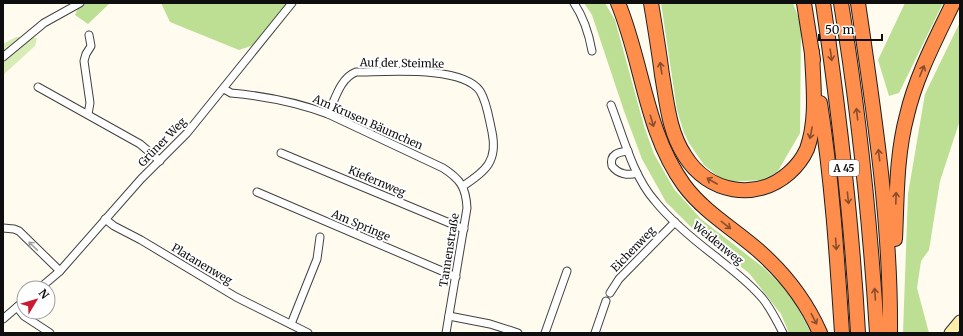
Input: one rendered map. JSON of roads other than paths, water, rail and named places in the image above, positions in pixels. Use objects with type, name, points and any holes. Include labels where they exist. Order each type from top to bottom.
[{"type":"highway","points":[[618,3],[629,30],[654,126],[667,159],[688,190],[701,204],[759,251],[786,278],[806,304],[820,333]]},
{"type":"highway","points":[[651,3],[668,114],[675,137],[685,157],[699,172],[716,184],[729,189],[749,190],[768,187],[791,171],[804,157],[810,140],[814,112],[812,52]]},
{"type":"highway","points":[[804,3],[825,134],[836,237],[842,333]]},
{"type":"highway","name":"A 45","points":[[823,3],[843,150],[858,333]]},
{"type":"highway","name":"A 45","points":[[841,3],[862,153],[877,333]]},
{"type":"highway","points":[[858,3],[884,198],[890,292],[890,333]]},
{"type":"highway","points":[[890,292],[894,251],[897,178],[904,128],[913,93],[954,3]]},
{"type":"main road","points":[[950,333],[960,321]]},
{"type":"street","points":[[3,57],[44,23],[80,3]]},
{"type":"street","name":"Grüner Weg","points":[[49,280],[60,271],[141,179],[187,133],[292,3]]},
{"type":"street","points":[[574,3],[588,33],[592,51]]},
{"type":"street","points":[[88,114],[90,103],[84,61],[91,46],[89,35]]},
{"type":"street","name":"Auf der Steimke","points":[[328,114],[344,81],[349,75],[356,72],[425,72],[462,78],[478,89],[484,98],[494,143],[493,155],[485,170],[463,186]]},
{"type":"street","points":[[38,87],[140,144],[160,161]]},
{"type":"street","name":"Am Krusen Bäumchen","points":[[224,89],[230,93],[251,95],[294,103],[328,114],[453,174]]},
{"type":"street","name":"Weidenweg","points":[[611,105],[644,188],[654,201],[675,222],[740,275],[754,289],[769,308],[783,333]]},
{"type":"street","points":[[628,151],[615,154],[611,159],[612,166],[617,171],[627,175],[637,173]]},
{"type":"street","name":"Kiefernweg","points":[[281,153],[464,229]]},
{"type":"street","name":"Tannenstraße","points":[[446,333],[467,208],[467,196],[463,186],[453,174]]},
{"type":"street","name":"Am Springe","points":[[258,192],[456,277]]},
{"type":"street","name":"Platanenweg","points":[[105,219],[114,226],[141,240],[236,297],[308,333]]},
{"type":"street","name":"Eichenweg","points":[[610,294],[619,279],[675,222]]},
{"type":"street","points":[[3,228],[18,231],[60,271]]},
{"type":"street","points":[[291,324],[316,260],[320,237]]},
{"type":"street","points":[[545,333],[566,272]]},
{"type":"street","points":[[595,333],[606,301]]},
{"type":"street","points":[[3,319],[16,308]]},
{"type":"street","points":[[449,316],[477,321],[518,333]]},
{"type":"street","points":[[30,320],[50,333]]}]
